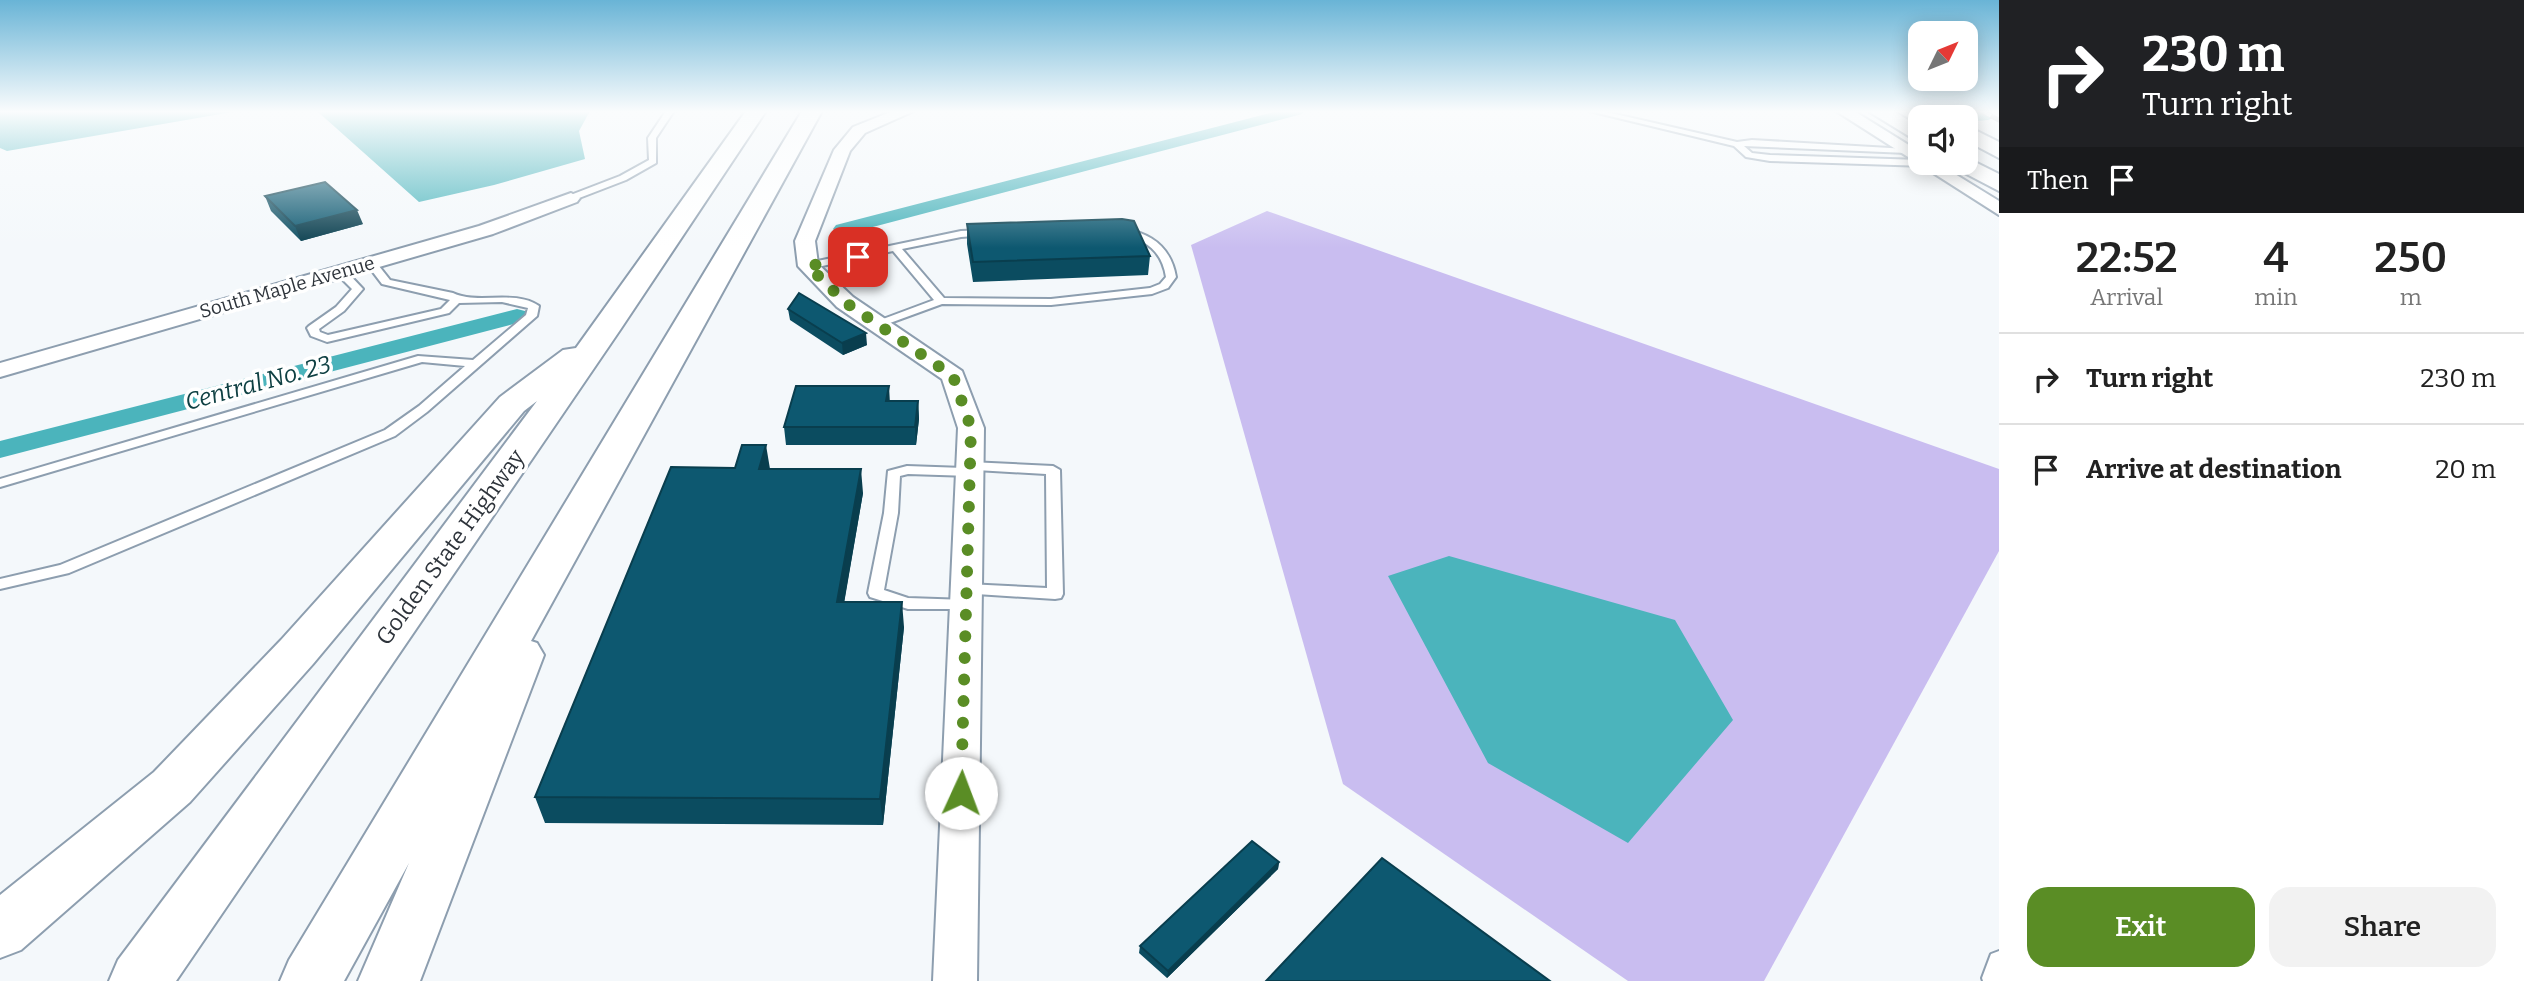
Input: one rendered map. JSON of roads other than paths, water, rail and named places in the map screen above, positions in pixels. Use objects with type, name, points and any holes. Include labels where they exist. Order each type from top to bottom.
[{"type":"main road","name":"Golden State Highway","points":[[139,981],[289,769],[606,333],[725,157]]},
{"type":"main road","points":[[311,981],[786,157]]},
{"type":"main road","points":[[1978,172],[1999,184]]},
{"type":"main road","points":[[0,930],[172,787],[297,652],[512,404],[606,333]]},
{"type":"main road","points":[[389,981],[575,522]]},
{"type":"street","points":[[839,157],[805,241],[808,266],[845,302],[953,376],[971,428],[955,981]]},
{"type":"street","points":[[1945,175],[1999,209]]},
{"type":"street","name":"South Maple Avenue","points":[[0,370],[486,230],[571,198]]},
{"type":"lane","points":[[571,198],[644,169],[653,161],[653,157]]},
{"type":"lane","points":[[1761,157],[1908,162]]},
{"type":"lane","points":[[879,324],[941,301],[1051,302],[1153,291],[1164,286],[1171,277],[1170,265],[1150,239],[1109,229]]},
{"type":"lane","points":[[808,266],[961,234],[993,232]]},
{"type":"lane","points":[[897,249],[941,301]]},
{"type":"lane","points":[[371,263],[386,282],[453,296],[456,300]]},
{"type":"lane","points":[[0,584],[64,569],[390,433],[475,364],[532,311],[502,299],[456,300],[445,311],[327,339],[315,334],[313,328],[340,309],[358,289],[341,272]]},
{"type":"lane","points":[[0,483],[422,358],[475,364]]},
{"type":"lane","points":[[970,469],[1053,470],[1055,594],[901,602],[876,593],[891,513],[893,474],[907,470],[970,469]]},
{"type":"lane","points":[[1995,981],[1993,978],[1999,961]]},
{"type":"water","points":[[368,157],[585,157],[585,159],[494,185],[419,202]]},
{"type":"water","points":[[1449,556],[1675,620],[1733,720],[1628,843],[1488,763],[1388,576]]},
{"type":"waterway","name":"Central No. 23","points":[[843,229],[1120,157]]},
{"type":"waterway","name":"Central No. 23","points":[[0,450],[517,316]]}]
